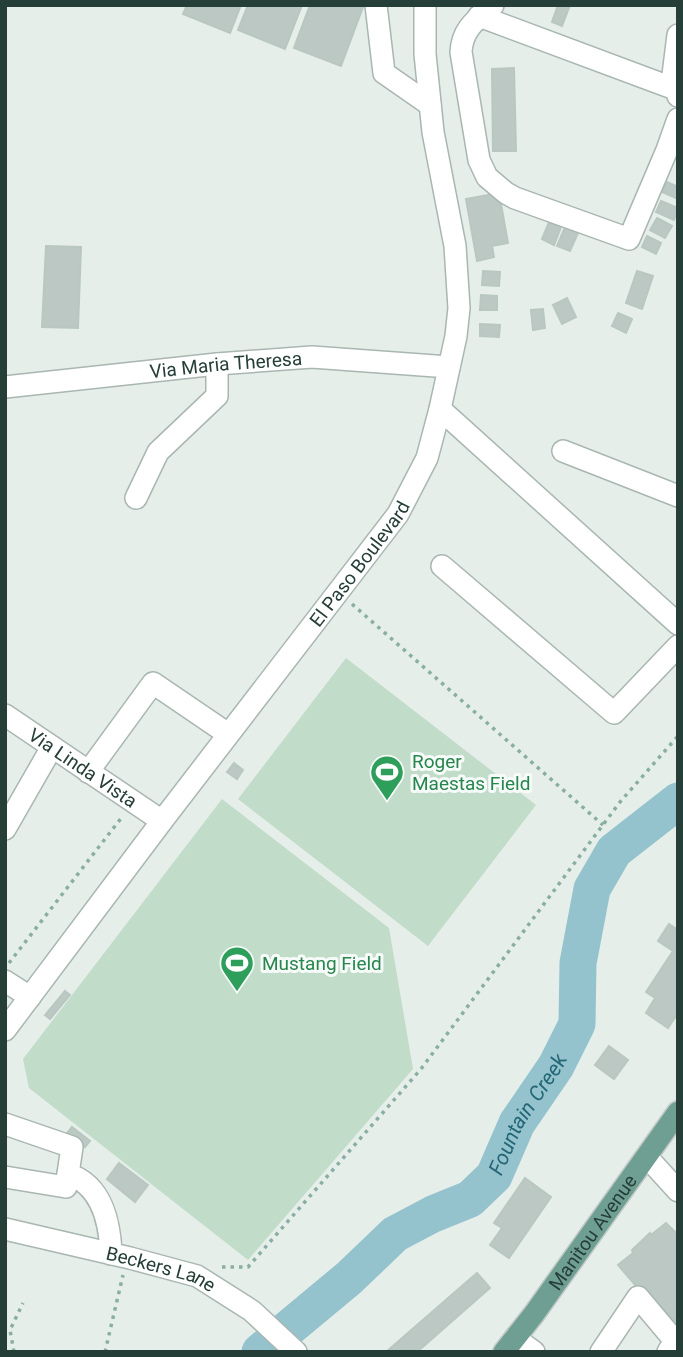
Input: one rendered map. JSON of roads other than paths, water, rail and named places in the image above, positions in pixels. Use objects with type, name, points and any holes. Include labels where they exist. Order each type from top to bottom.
[{"type":"main road","name":"Manitou Avenue","points":[[509,1345],[678,1112]]},
{"type":"street","points":[[376,5],[384,73],[430,105]]},
{"type":"street","name":"El Paso Boulevard","points":[[5,1030],[398,514],[427,458],[456,336],[458,280],[446,196],[435,151],[425,54],[425,5]]},
{"type":"street","points":[[678,35],[673,57],[676,93],[486,11],[463,38],[461,52],[479,160],[487,177],[506,193],[629,239],[678,119]]},
{"type":"street","name":"Via Maria Theresa","points":[[5,387],[217,364],[312,357],[449,368]]},
{"type":"street","points":[[136,498],[158,452],[217,396],[217,364]]},
{"type":"street","points":[[440,409],[678,624]]},
{"type":"street","points":[[563,451],[678,496]]},
{"type":"street","points":[[442,566],[614,713],[678,646]]},
{"type":"street","points":[[88,772],[153,684],[228,734]]},
{"type":"street","name":"Via Linda Vista","points":[[5,715],[162,821]]},
{"type":"street","points":[[5,829],[52,747]]},
{"type":"street","points":[[5,981],[30,997]]},
{"type":"street","points":[[5,1124],[72,1147],[66,1187],[5,1177]]},
{"type":"street","points":[[647,1157],[678,1191]]},
{"type":"street","points":[[68,1174],[77,1177],[91,1189],[104,1209],[117,1262]]},
{"type":"street","name":"Beckers Lane","points":[[5,1229],[117,1262],[197,1276],[252,1311],[296,1352]]},
{"type":"street","points":[[601,1352],[638,1297],[675,1341],[668,1352]]},
{"type":"street","points":[[509,1345],[534,1352]]},
{"type":"waterway","name":"Fountain Creek","points":[[260,1352],[349,1278],[395,1234],[470,1199],[494,1176],[517,1123],[556,1066],[577,1024],[578,963],[592,889],[614,851],[678,801]]},
{"type":"place","name":"Roger Maestas Field","points":[[387,802]]},
{"type":"place","name":"Mustang Field","points":[[237,993]]}]
